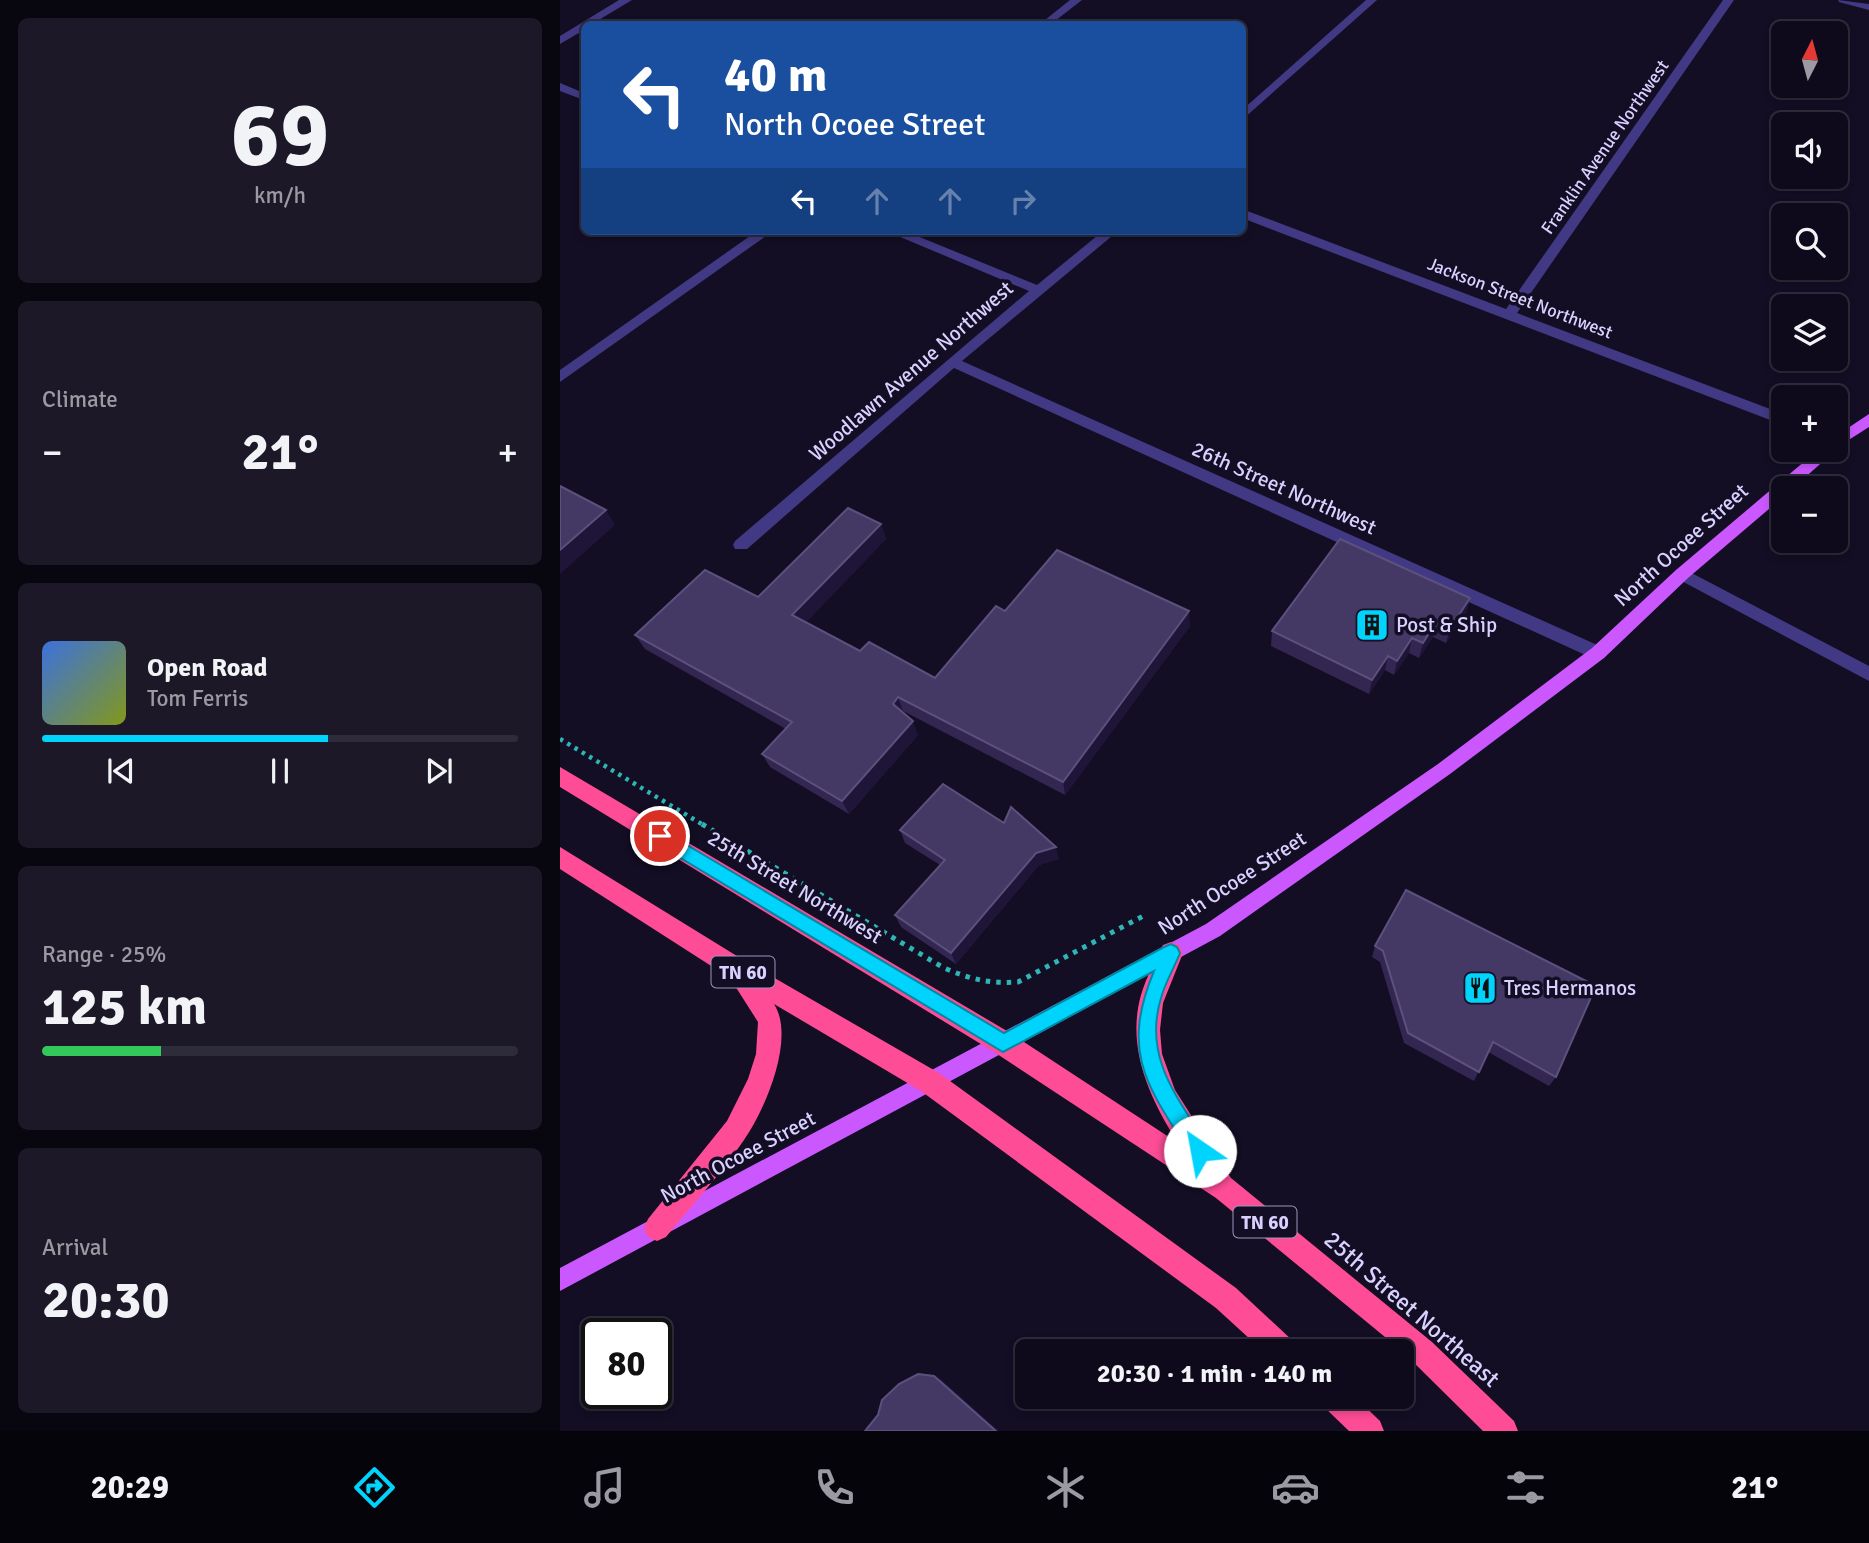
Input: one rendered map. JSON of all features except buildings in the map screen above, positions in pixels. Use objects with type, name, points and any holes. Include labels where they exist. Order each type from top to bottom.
[{"type":"highway","name":"25th Street Northwest","points":[[560,776],[1003,1043]]},
{"type":"highway","name":"TN 60","points":[[560,857],[737,968],[930,1082],[1226,1298],[1270,1339]]},
{"type":"highway","points":[[1171,953],[1151,1000],[1146,1038],[1155,1079],[1225,1189]]},
{"type":"highway","points":[[657,1228],[736,1130],[762,1074],[768,1054],[770,1019],[737,968]]},
{"type":"highway","name":"25th Street Northeast","points":[[1003,1043],[1225,1189],[1422,1352],[1504,1431]]},
{"type":"highway","points":[[1347,1409],[1370,1431]]},
{"type":"main road","name":"North Ocoee Street","points":[[1848,434],[1869,419]]},
{"type":"main road","name":"North Ocoee Street","points":[[560,1280],[1213,930],[1444,769],[1598,653],[1682,574],[1813,462]]},
{"type":"street","points":[[592,21],[627,0]]},
{"type":"street","points":[[1049,21],[1077,0]]},
{"type":"street","points":[[1246,113],[1372,0]]},
{"type":"street","name":"Franklin Avenue Northwest","points":[[1509,314],[1728,0]]},
{"type":"street","points":[[1843,0],[1869,7]]},
{"type":"street","points":[[560,41],[581,28]]},
{"type":"street","points":[[560,87],[581,96]]},
{"type":"street","name":"Jackson Street Northwest","points":[[1246,215],[1771,415]]},
{"type":"street","points":[[560,377],[760,235]]},
{"type":"street","points":[[903,235],[1038,290]]},
{"type":"street","name":"Woodlawn Avenue Northwest","points":[[741,545],[952,362],[1106,235]]},
{"type":"street","name":"26th Street Northwest","points":[[952,362],[1598,653]]},
{"type":"street","points":[[1682,574],[1869,674]]},
{"type":"path","points":[[560,739],[944,968],[974,981],[994,984],[1018,982],[1147,915]]},
{"type":"place","name":"Post & Ship","points":[[1372,625]]},
{"type":"place","name":"Tres Hermanos","points":[[1480,988]]},
{"type":"route","points":[[660,836],[1003,1043],[1171,953],[1151,1000],[1146,1038],[1155,1079],[1200,1151]]}]
